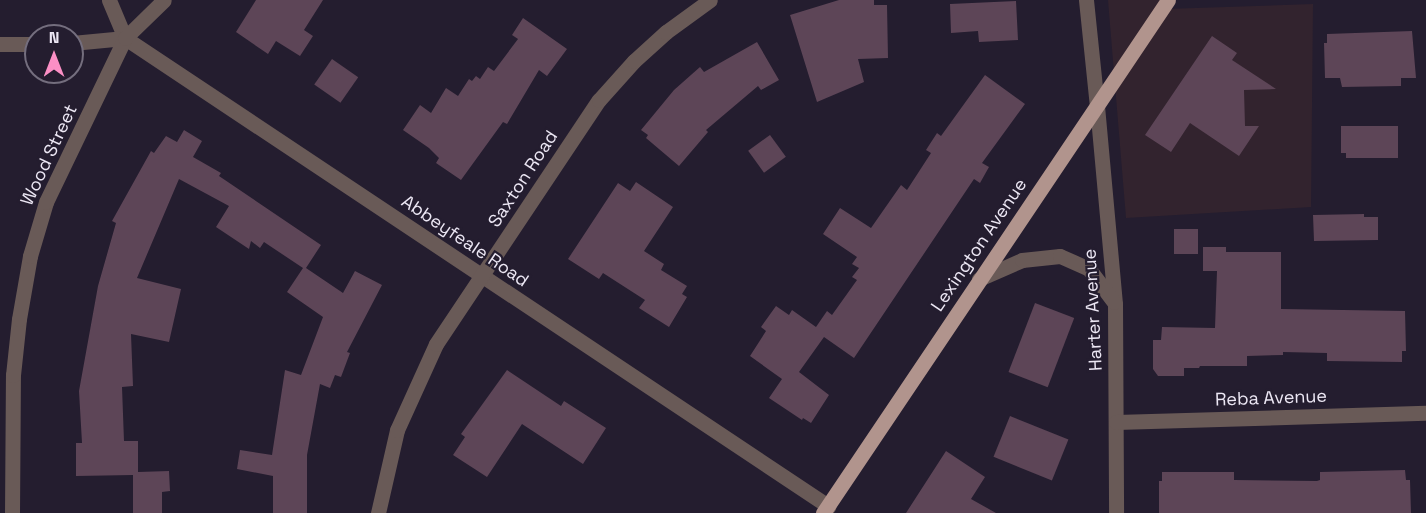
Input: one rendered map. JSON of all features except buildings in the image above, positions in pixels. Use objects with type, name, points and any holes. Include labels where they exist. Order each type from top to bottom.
[{"type":"main road","name":"Lexington Avenue","points":[[825,509],[1168,0]]},
{"type":"street","points":[[109,0],[125,38]]},
{"type":"street","points":[[84,42],[125,38],[164,0]]},
{"type":"street","name":"Saxton Road","points":[[378,513],[387,466],[411,395],[436,344],[599,100],[634,61],[710,0]]},
{"type":"street","name":"Harter Avenue","points":[[1086,0],[1115,304],[1116,513]]},
{"type":"street","name":"Abbeyfeale Road","points":[[125,38],[482,276],[825,509]]},
{"type":"street","name":"Wood Street","points":[[12,513],[13,375],[19,319],[30,256],[46,202],[125,38]]},
{"type":"street","points":[[0,44],[24,44]]},
{"type":"street","points":[[979,279],[1022,260],[1060,256],[1089,269],[1115,304]]},
{"type":"street","name":"Reba Avenue","points":[[1116,422],[1426,413]]},
{"type":"shaded area","points":[[1108,0],[1171,0],[1166,9],[1313,4],[1311,207],[1126,218]]}]
